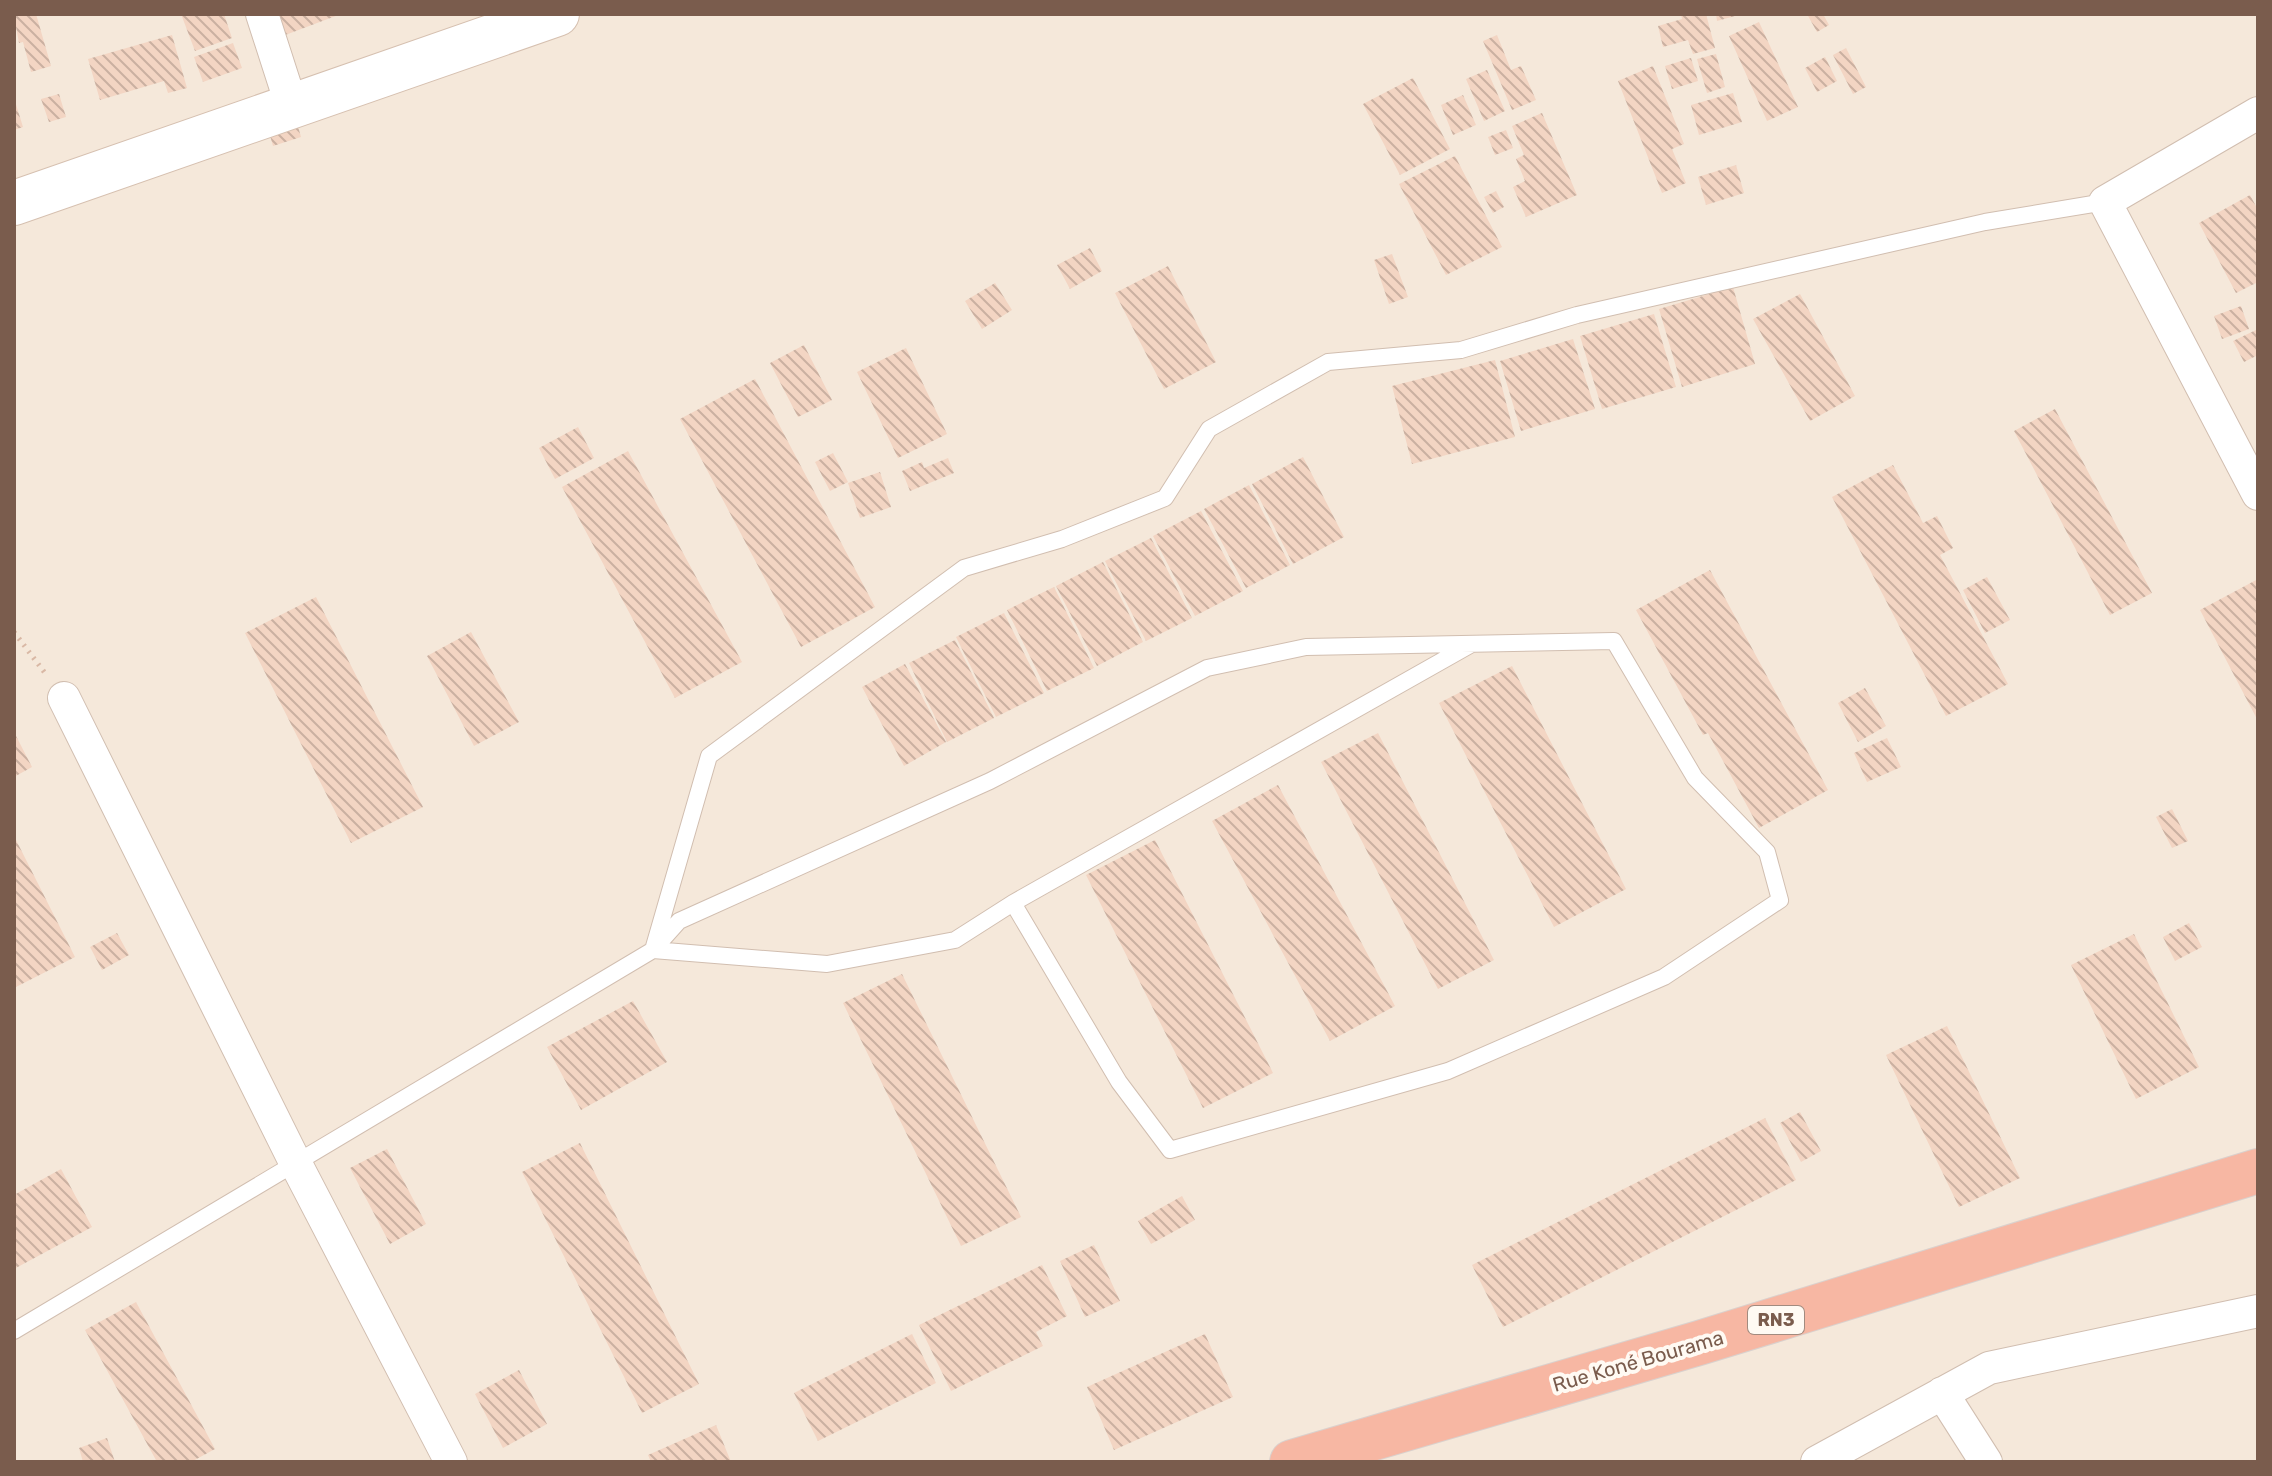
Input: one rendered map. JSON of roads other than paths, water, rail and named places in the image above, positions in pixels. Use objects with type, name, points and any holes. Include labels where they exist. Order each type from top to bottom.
[{"type":"highway","name":"Rue Koné Bourama","points":[[1292,1462],[1699,1343],[2258,1171]]},
{"type":"street","points":[[262,14],[291,104]]},
{"type":"street","points":[[14,203],[291,104],[557,14]]},
{"type":"street","points":[[2258,113],[2105,202],[2258,494]]},
{"type":"street","points":[[64,698],[296,1164],[451,1462]]},
{"type":"street","points":[[1817,1462],[1989,1368],[2258,1311]]},
{"type":"street","points":[[1942,1393],[1986,1462]]},
{"type":"lane","points":[[653,950],[709,756],[964,568],[1062,539],[1165,498],[1209,429],[1328,362],[1461,350],[1607,308],[1985,222],[2105,202]]},
{"type":"lane","points":[[14,1331],[653,950],[679,921],[990,781],[1207,668],[1306,647],[1614,641],[1695,778],[1767,852],[1780,900],[1664,977],[1448,1071],[1170,1150],[1119,1082],[1013,903]]},
{"type":"lane","points":[[653,950],[827,964],[955,940],[1013,903],[1472,644]]}]
